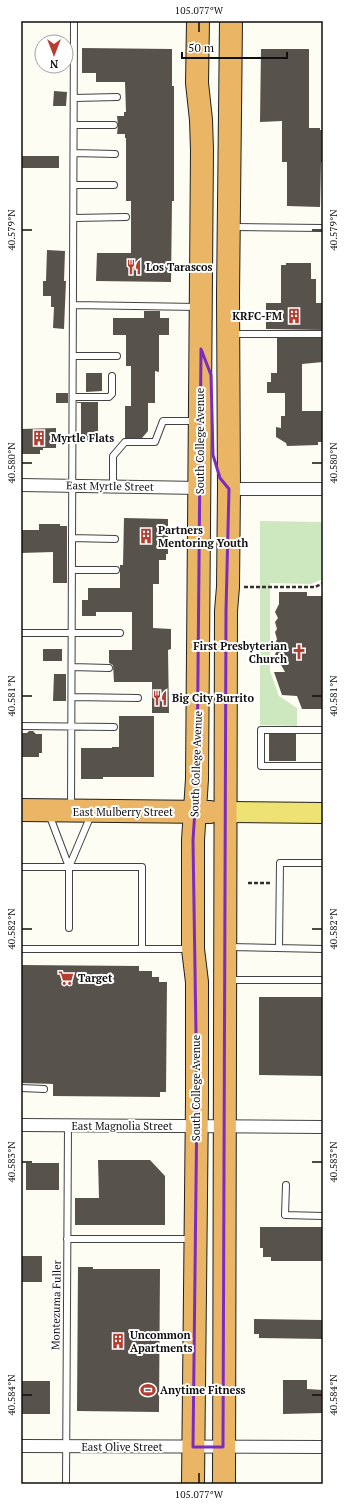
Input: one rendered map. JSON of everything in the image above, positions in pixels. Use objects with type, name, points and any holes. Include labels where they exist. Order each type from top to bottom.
[{"type":"highway","name":"South College Avenue","points":[[193,1484],[197,982],[192,949],[193,840],[197,779],[202,150],[201,120],[197,83],[198,21]]},
{"type":"highway","points":[[224,1484],[226,611],[228,587],[229,489],[228,334],[231,21]]},
{"type":"highway","points":[[201,349],[211,375],[213,455],[220,478],[229,489]]},
{"type":"highway","points":[[200,488],[211,506],[216,521],[217,578],[226,611]]},
{"type":"highway","name":"East Mulberry Street","points":[[21,810],[82,812],[226,812]]},
{"type":"main road","points":[[226,812],[323,813]]},
{"type":"street","name":"East Myrtle Street","points":[[21,486],[200,488]]},
{"type":"street","points":[[229,489],[323,489]]},
{"type":"street","name":"East Magnolia Street","points":[[21,1125],[323,1127]]},
{"type":"street","name":"East Olive Street","points":[[21,1446],[323,1447]]},
{"type":"lane","points":[[69,928],[69,867],[82,812],[71,726],[74,21]]},
{"type":"lane","points":[[74,98],[117,97]]},
{"type":"lane","points":[[74,125],[114,125]]},
{"type":"lane","points":[[74,153],[115,154]]},
{"type":"lane","points":[[74,185],[114,185]]},
{"type":"lane","points":[[74,218],[126,217]]},
{"type":"lane","points":[[229,227],[323,228]]},
{"type":"lane","points":[[73,305],[200,307]]},
{"type":"lane","points":[[228,334],[323,334]]},
{"type":"lane","points":[[73,356],[117,356]]},
{"type":"lane","points":[[73,397],[109,397],[112,394],[112,376]]},
{"type":"lane","points":[[113,486],[113,456],[125,442],[155,442],[163,421],[200,421]]},
{"type":"lane","points":[[72,538],[115,539]]},
{"type":"lane","points":[[72,570],[116,570]]},
{"type":"lane","points":[[21,633],[120,633]]},
{"type":"lane","points":[[72,667],[109,668]]},
{"type":"lane","points":[[72,697],[138,698]]},
{"type":"lane","points":[[21,726],[114,727]]},
{"type":"lane","points":[[323,730],[261,730],[262,766],[323,766]]},
{"type":"lane","points":[[48,810],[69,867]]},
{"type":"lane","points":[[279,948],[280,862],[323,863]]},
{"type":"lane","points":[[21,867],[142,867],[142,949]]},
{"type":"lane","points":[[226,947],[323,949]]},
{"type":"lane","points":[[21,949],[192,949]]},
{"type":"lane","points":[[225,980],[323,980]]},
{"type":"lane","points":[[21,1088],[44,1089]]},
{"type":"lane","name":"Montezuma Fuller","points":[[66,1484],[65,1446],[68,1126]]},
{"type":"lane","points":[[286,1185],[286,1215],[323,1216]]},
{"type":"lane","points":[[67,1239],[195,1239]]},
{"type":"path","points":[[228,587],[315,587],[323,583]]},
{"type":"path","points":[[248,883],[279,884]]},
{"type":"highlighted area","points":[[201,349],[211,375],[213,455],[220,478],[229,489],[226,611],[223,1447],[193,1447],[197,1099],[193,840],[197,779]]},
{"type":"green space","points":[[260,521],[323,522],[323,579],[311,584],[270,583],[270,671],[279,696],[297,708],[297,726],[260,725]]},
{"type":"building","points":[[82,48],[172,49],[172,86],[174,86],[174,201],[172,201],[171,282],[96,281],[97,253],[131,253],[131,201],[126,201],[126,138],[125,134],[117,134],[117,116],[124,116],[124,112],[126,112],[125,82],[96,82],[96,73],[82,73]]},
{"type":"building","points":[[261,49],[309,49],[309,128],[320,128],[320,130],[323,130],[323,162],[321,162],[320,207],[287,206],[287,162],[282,162],[282,121],[260,122]]},
{"type":"building","points":[[54,91],[67,92],[66,106],[53,106]]},
{"type":"building","points":[[21,156],[59,156],[59,168],[21,168]]},
{"type":"building","points":[[47,250],[65,251],[64,281],[66,281],[64,329],[53,328],[54,307],[51,307],[51,296],[43,296],[43,281],[46,281]]},
{"type":"building","points":[[286,263],[311,263],[311,279],[316,279],[316,303],[323,303],[323,330],[266,329],[266,303],[281,303],[281,265],[286,265]]},
{"type":"building","points":[[144,311],[160,311],[160,318],[169,318],[169,335],[159,335],[159,372],[155,371],[155,403],[148,403],[148,431],[142,438],[125,438],[125,406],[131,406],[131,366],[126,366],[126,335],[113,335],[113,318],[144,318]]},
{"type":"building","points":[[277,338],[323,338],[323,362],[302,364],[302,411],[323,411],[323,442],[318,442],[318,445],[287,446],[286,443],[276,437],[276,427],[281,428],[281,416],[285,416],[285,393],[267,393],[267,382],[271,382],[271,373],[277,373]]},
{"type":"building","points":[[86,373],[102,373],[102,391],[86,392]]},
{"type":"building","points":[[56,393],[68,393],[68,403],[56,403]]},
{"type":"building","points":[[77,402],[98,402],[98,437],[94,442],[81,442],[81,403]]},
{"type":"building","name":"Myrtle Flats","points":[[56,428],[56,448],[43,448],[43,450],[40,450],[40,454],[21,454],[21,429]]},
{"type":"building","points":[[124,518],[168,519],[168,554],[166,554],[166,560],[159,560],[159,584],[153,584],[153,628],[171,629],[171,649],[168,650],[169,713],[152,713],[152,682],[114,682],[113,665],[109,663],[109,650],[132,650],[132,612],[96,612],[96,616],[82,616],[82,600],[88,600],[88,588],[120,588],[120,565],[123,565]]},
{"type":"building","points":[[39,524],[60,524],[60,526],[67,526],[67,583],[53,583],[53,552],[21,553],[21,530],[39,530]]},
{"type":"building","name":"First Presbyterian Church","points":[[279,592],[307,592],[307,596],[323,596],[323,709],[302,709],[297,696],[282,695],[274,672],[285,672],[275,654],[278,650],[275,644],[277,639],[275,632],[277,629],[275,622],[278,618],[275,612],[279,604]]},
{"type":"building","points":[[43,649],[62,649],[62,661],[43,661]]},
{"type":"building","points":[[54,674],[66,674],[66,701],[53,701]]},
{"type":"building","points":[[119,716],[154,716],[154,777],[103,777],[103,779],[81,779],[81,748],[119,747]]},
{"type":"building","points":[[29,731],[33,731],[36,734],[42,734],[42,753],[39,753],[39,757],[21,757],[21,733],[27,733]]},
{"type":"building","points":[[269,734],[296,734],[296,761],[269,761]]},
{"type":"building","points":[[21,965],[139,966],[139,971],[152,971],[152,977],[159,977],[159,982],[167,982],[166,1092],[160,1092],[160,1097],[53,1096],[53,1084],[21,1083]]},
{"type":"building","points":[[259,997],[323,997],[323,1076],[259,1075]]},
{"type":"building","points":[[98,1160],[150,1160],[165,1176],[165,1225],[75,1225],[75,1198],[99,1198]]},
{"type":"building","points":[[26,1163],[59,1163],[59,1190],[26,1190]]},
{"type":"building","points":[[260,1227],[323,1227],[323,1261],[271,1261],[271,1257],[263,1257],[263,1248],[260,1248]]},
{"type":"building","points":[[21,1256],[42,1256],[42,1282],[21,1282]]},
{"type":"building","name":"Uncommon Apartments","points":[[78,1267],[93,1267],[93,1269],[160,1269],[159,1412],[77,1411]]},
{"type":"building","points":[[254,1319],[323,1320],[323,1339],[259,1338],[259,1334],[254,1334]]},
{"type":"building","points":[[283,1380],[307,1380],[307,1389],[323,1390],[323,1413],[283,1414]]},
{"type":"building","points":[[21,1381],[50,1381],[50,1414],[21,1414]]},
{"type":"place","name":"Los Tarascos","points":[[134,267]]},
{"type":"place","name":"KRFC-FM","points":[[294,316]]},
{"type":"place","name":"Myrtle Flats","points":[[39,438]]},
{"type":"place","name":"Partners Mentoring Youth","points":[[146,536]]},
{"type":"place","name":"First Presbyterian Church","points":[[299,652]]},
{"type":"place","name":"Big City Burrito","points":[[160,698]]},
{"type":"place","name":"Target","points":[[66,978]]},
{"type":"place","name":"Uncommon Apartments","points":[[118,1341]]},
{"type":"place","name":"Anytime Fitness","points":[[148,1390]]}]
